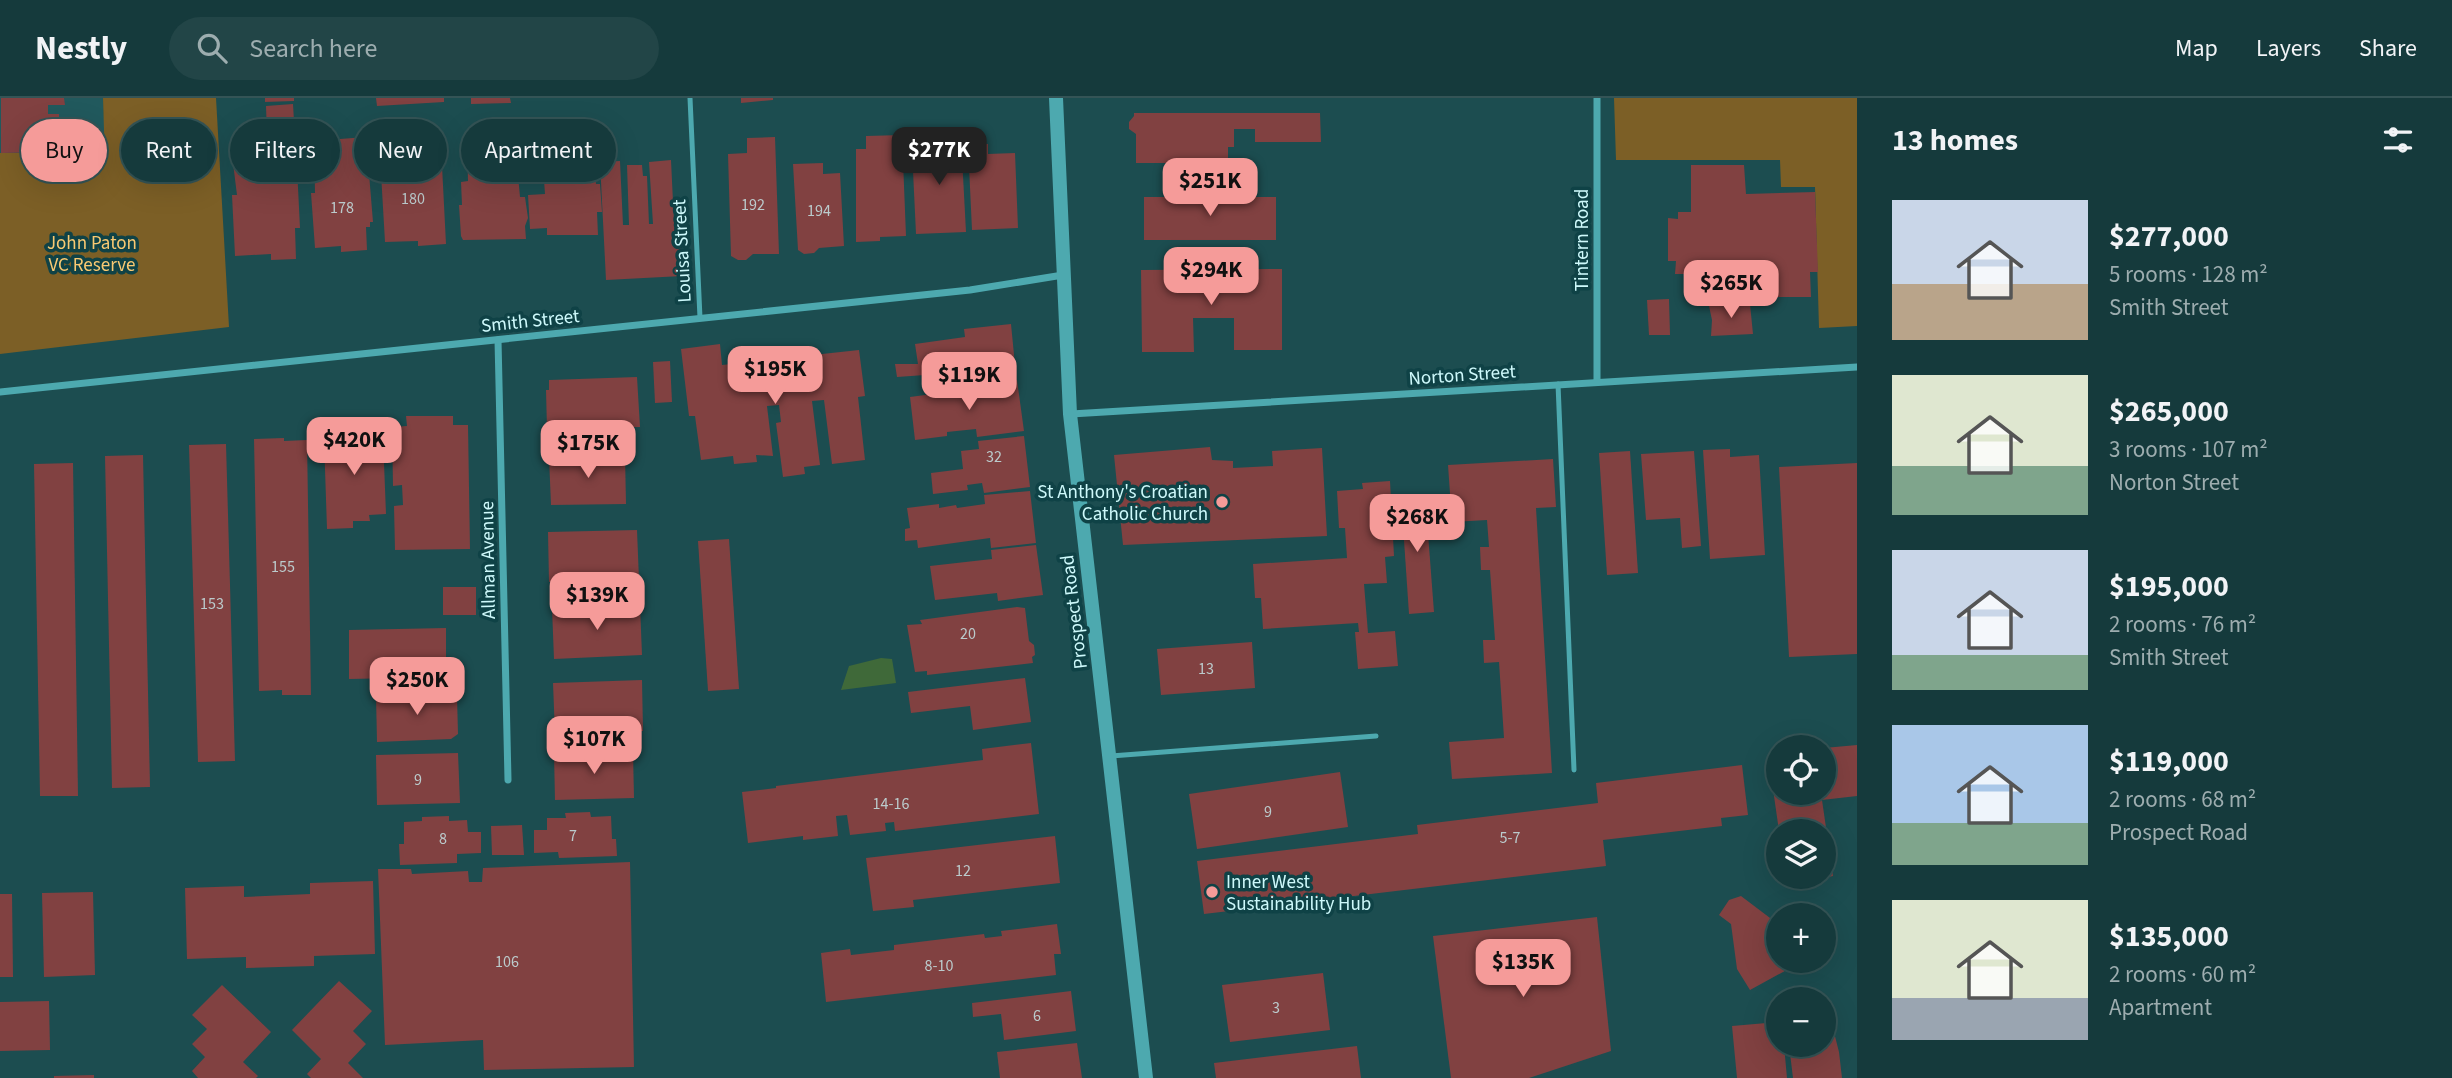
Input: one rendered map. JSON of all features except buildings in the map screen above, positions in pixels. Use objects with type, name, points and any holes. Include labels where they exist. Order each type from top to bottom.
[{"type":"street","name":"Prospect Road","points":[[1056,98],[1070,414],[1146,1078]]},
{"type":"street","name":"Tintern Road","points":[[1597,98],[1597,381]]},
{"type":"street","name":"Smith Street","points":[[0,392],[970,290],[1063,275]]},
{"type":"street","name":"Allman Avenue","points":[[498,340],[508,780]]},
{"type":"street","name":"Norton Street","points":[[1070,414],[1597,381],[1857,368]]},
{"type":"lane","name":"Louisa Street","points":[[690,98],[701,318]]},
{"type":"lane","points":[[1558,384],[1574,770]]},
{"type":"lane","points":[[1109,757],[1377,736]]},
{"type":"shaded area","points":[[0,98],[103,98],[104,119],[21,119],[21,153],[0,153]]},
{"type":"shaded area","points":[[881,658],[892,659],[896,683],[841,690],[849,666]]},
{"type":"green space","name":"John Paton VC Reserve","points":[[103,98],[216,98],[229,327],[0,354],[0,153],[21,153],[21,182],[107,182],[107,119],[104,119]]},
{"type":"green space","points":[[1614,98],[1857,98],[1857,326],[1819,328],[1815,187],[1781,187],[1780,160],[1616,160]]},
{"type":"place","name":"St Anthony's Croatian Catholic Church","points":[[1222,502]]},
{"type":"place","name":"Inner West Sustainability Hub","points":[[1212,892]]}]
